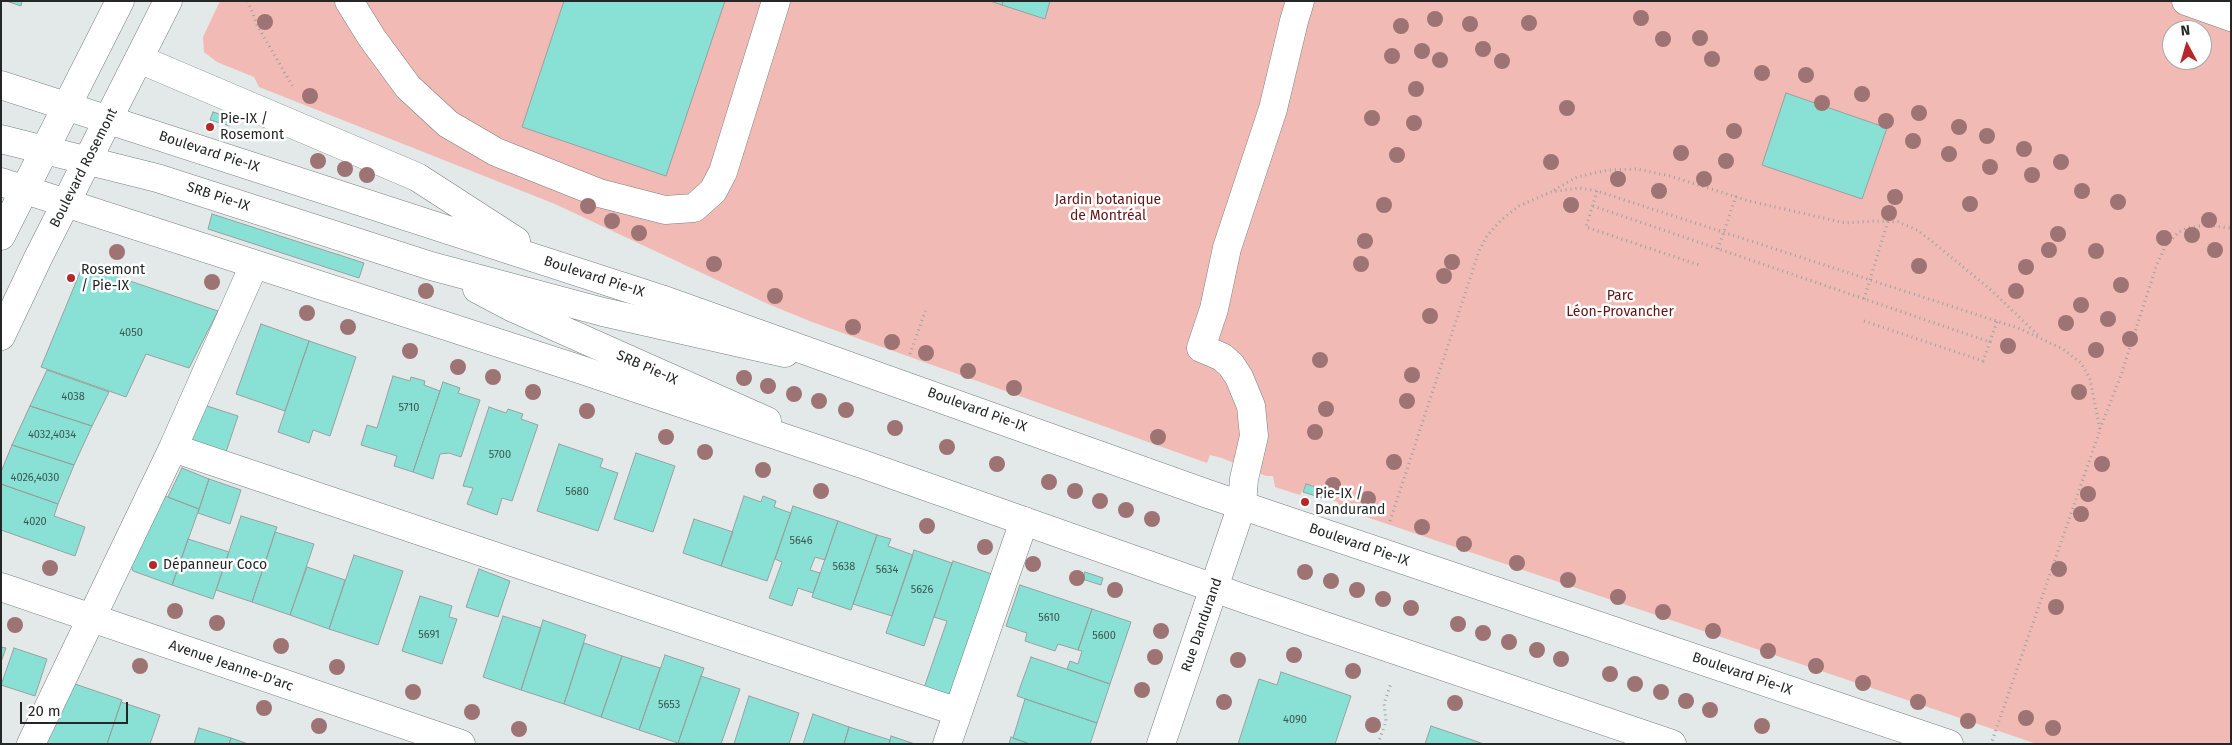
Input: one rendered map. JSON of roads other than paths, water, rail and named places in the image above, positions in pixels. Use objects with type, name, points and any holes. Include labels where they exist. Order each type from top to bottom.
[{"type":"main road","points":[[1,236],[13,185],[46,150],[120,1]]},
{"type":"main road","name":"Boulevard Rosemont","points":[[1,336],[66,202],[168,1]]},
{"type":"main road","points":[[349,1],[372,38],[408,87],[448,124],[504,156],[599,193],[665,210],[694,208],[713,191],[723,172],[776,1]]},
{"type":"main road","name":"Rue Dandurand","points":[[1161,744],[1242,506],[1244,479],[1254,436],[1251,406],[1239,377],[1231,364],[1222,357],[1201,348],[1214,308],[1227,248],[1273,109],[1300,1]]},
{"type":"main road","points":[[2186,1],[2231,17]]},
{"type":"main road","points":[[138,59],[417,177],[549,262]]},
{"type":"main road","name":"Boulevard Pie-IX","points":[[1,85],[549,262],[874,373],[1242,506],[1949,744]]},
{"type":"main road","name":"SRB Pie-IX","points":[[1,139],[157,178],[431,266],[603,312],[874,373]]},
{"type":"main road","points":[[13,185],[254,265],[570,366],[866,465],[1215,588],[1672,744]]},
{"type":"main road","points":[[31,744],[173,448],[254,265]]},
{"type":"main road","name":"SRB Pie-IX","points":[[431,266],[511,307],[866,465]]},
{"type":"main road","points":[[173,448],[958,712]]},
{"type":"main road","points":[[947,744],[1024,521]]},
{"type":"main road","name":"Avenue Jeanne-D'arc","points":[[1,587],[462,744]]},
{"type":"place","name":"Pie-IX / Rosemont","points":[[210,127]]},
{"type":"place","name":"Rosemont / Pie-IX","points":[[71,278]]},
{"type":"place","name":"Pie-IX / Dandurand","points":[[1305,502]]},
{"type":"place","name":"Dépanneur Coco","points":[[153,565]]},
{"type":"park label","name":"Jardin botanique de Montréal","points":[[1108,208]]},
{"type":"park label","name":"Parc Léon-Provancher","points":[[1620,304]]}]
